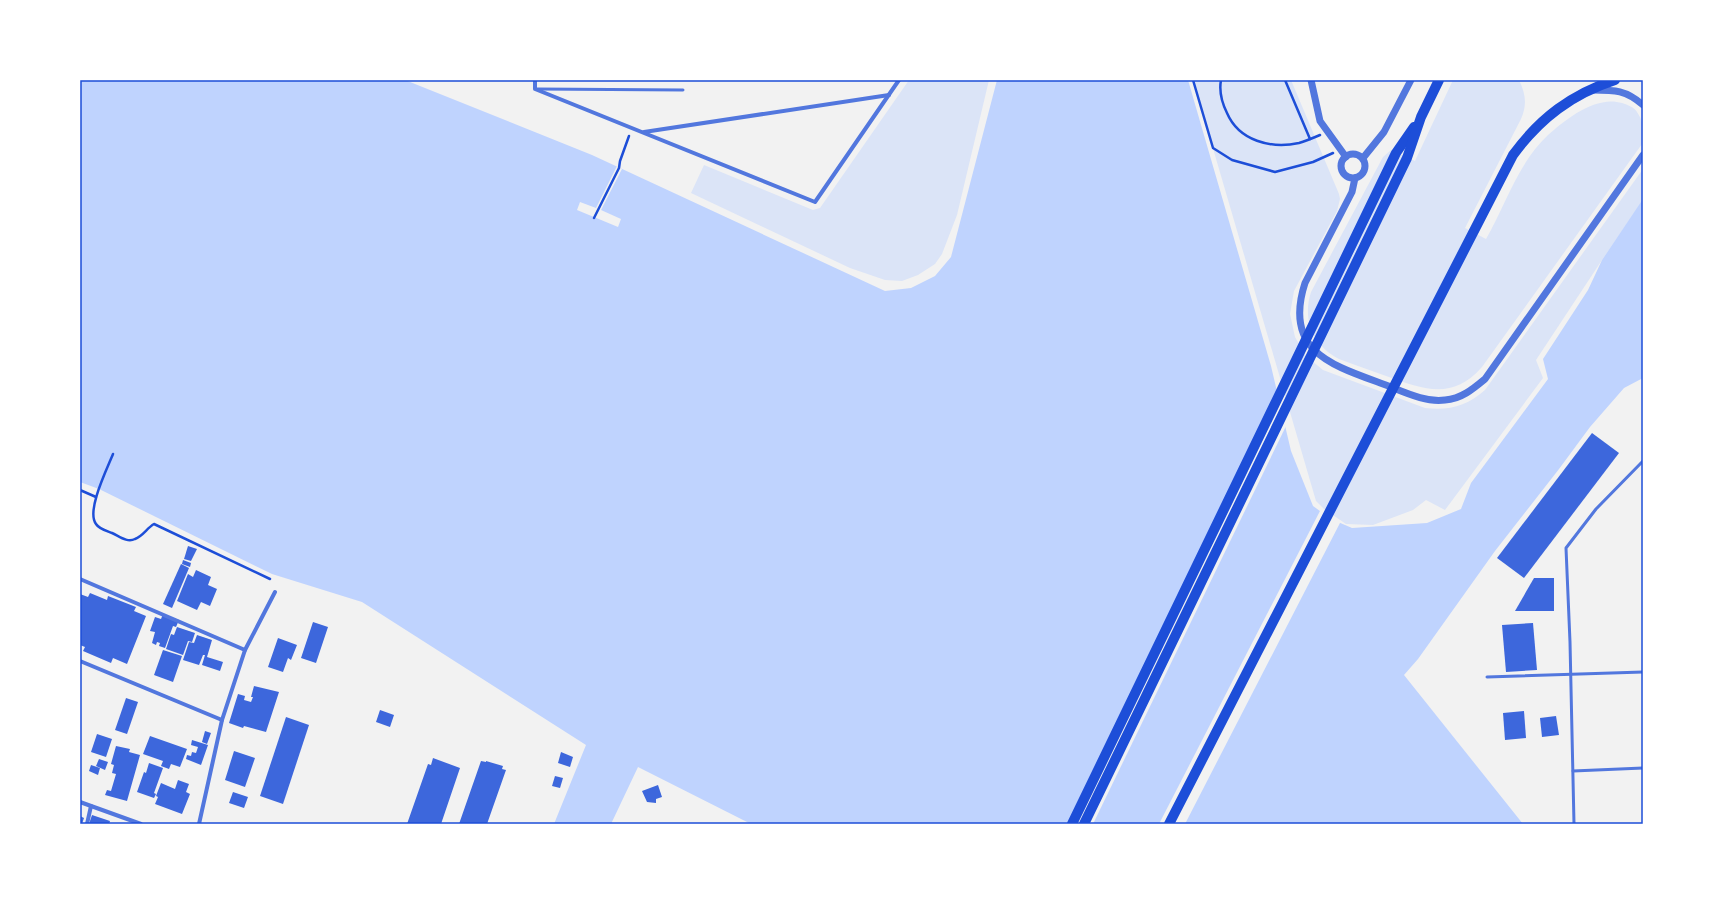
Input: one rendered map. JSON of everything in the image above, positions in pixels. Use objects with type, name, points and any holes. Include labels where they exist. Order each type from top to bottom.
[{"type":"main road","points":[[1084,824],[1407,158],[1421,117],[1439,80]]},
{"type":"main road","points":[[1170,824],[1504,171],[1524,140],[1550,114],[1575,97],[1615,80]]},
{"type":"main road","points":[[1072,824],[1396,153],[1421,117]]},
{"type":"street","points":[[535,80],[535,89],[815,202],[899,80]]},
{"type":"street","points":[[1311,80],[1320,121],[1346,157]]},
{"type":"street","points":[[1362,158],[1384,132],[1411,80]]},
{"type":"street","points":[[1589,90],[1624,92],[1635,98],[1643,105]]},
{"type":"street","points":[[643,132],[889,95]]},
{"type":"street","points":[[1354,154],[1362,158],[1365,168],[1360,176],[1355,178],[1345,175],[1342,170],[1343,161],[1346,157],[1354,154]]},
{"type":"street","points":[[1355,178],[1352,192],[1305,282],[1300,299],[1299,319],[1305,337],[1314,350],[1339,368],[1413,395],[1445,401],[1460,397],[1473,390],[1485,378],[1643,155]]},
{"type":"street","points":[[80,579],[245,650]]},
{"type":"street","points":[[199,824],[222,720],[245,650],[275,592]]},
{"type":"street","points":[[80,661],[222,720]]},
{"type":"street","points":[[80,802],[141,824]]},
{"type":"street","points":[[86,824],[91,806]]},
{"type":"lane","points":[[535,89],[683,90]]},
{"type":"lane","points":[[1574,824],[1566,548],[1596,509],[1643,462]]},
{"type":"lane","points":[[1487,677],[1643,672]]},
{"type":"lane","points":[[1573,771],[1643,768]]},
{"type":"path","points":[[1193,80],[1213,148],[1232,160],[1275,172],[1314,162],[1341,150]]},
{"type":"path","points":[[1221,80],[1222,103],[1229,119],[1243,135],[1262,143],[1283,145],[1300,143],[1310,139],[1285,80]]},
{"type":"path","points":[[594,218],[619,168],[620,161],[632,128]]},
{"type":"path","points":[[113,454],[96,497],[92,515],[97,526],[127,540],[134,540],[154,524],[270,579]]},
{"type":"path","points":[[80,490],[96,497]]},
{"type":"shaded area","points":[[909,80],[989,80],[957,215],[942,254],[935,264],[918,275],[902,281],[885,280],[850,268],[691,193],[704,165],[813,210],[820,208]]},
{"type":"shaded area","points":[[1193,80],[1291,80],[1340,199],[1337,211],[1294,291],[1290,314],[1295,337],[1306,356],[1323,370],[1425,408],[1442,409],[1464,404],[1485,390],[1643,169],[1643,200],[1536,360],[1543,378],[1445,510],[1426,500],[1413,510],[1373,525],[1346,524],[1324,509],[1316,501]]},
{"type":"shaded area","points":[[1453,80],[1519,80],[1523,90],[1525,104],[1521,119],[1465,228],[1486,239],[1513,184],[1528,158],[1548,135],[1572,116],[1592,105],[1602,102],[1612,101],[1622,103],[1633,107],[1636,110],[1642,123],[1643,135],[1642,144],[1482,367],[1460,384],[1449,388],[1438,389],[1415,386],[1339,359],[1322,347],[1316,339],[1309,322],[1308,312],[1311,292],[1383,157],[1391,150],[1415,161]]},
{"type":"water","points":[[80,80],[405,80],[592,155],[885,291],[911,288],[935,276],[951,257],[997,80],[1188,80],[1271,366],[1291,451],[1313,506],[1331,519],[1352,528],[1427,523],[1461,509],[1471,483],[1548,379],[1543,359],[1588,290],[1602,260],[1643,199],[1643,378],[1624,388],[1590,427],[1495,551],[1418,659],[1404,675],[1523,824],[751,824],[638,767],[611,824],[554,824],[586,745],[362,602],[272,574],[99,489],[80,482]]},
{"type":"pier","points":[[617,166],[622,169],[601,210],[621,219],[618,227],[577,210],[580,202],[596,208]]},
{"type":"pier","points":[[1279,388],[1287,424],[1093,824],[1067,824]]},
{"type":"pier","points":[[1321,509],[1332,517],[1341,521],[1185,824],[1159,824]]},
{"type":"building","points":[[1592,433],[1619,453],[1524,578],[1497,558]]},
{"type":"building","points":[[188,546],[197,549],[191,561],[184,559]]},
{"type":"building","points":[[183,560],[191,563],[190,567],[182,564]]},
{"type":"building","points":[[181,564],[189,568],[172,608],[163,604]]},
{"type":"building","points":[[196,570],[211,577],[208,585],[217,589],[210,606],[201,602],[197,610],[177,601],[188,574],[193,577]]},
{"type":"building","points":[[1534,578],[1554,578],[1554,611],[1515,611]]},
{"type":"building","points":[[90,593],[107,600],[108,596],[136,607],[134,611],[146,616],[127,664],[113,658],[111,663],[83,651],[85,647],[80,645],[80,594],[88,597]]},
{"type":"building","points":[[163,614],[179,620],[176,627],[173,626],[165,648],[159,646],[160,643],[157,642],[156,645],[152,643],[155,632],[150,631],[155,617],[161,619]]},
{"type":"building","points":[[313,622],[328,627],[316,663],[301,658]]},
{"type":"building","points":[[1533,623],[1537,670],[1506,672],[1502,625]]},
{"type":"building","points":[[177,627],[195,633],[192,642],[188,641],[183,655],[166,649],[171,634],[174,635]]},
{"type":"building","points":[[197,635],[212,640],[207,657],[223,662],[220,671],[202,665],[205,655],[203,655],[199,665],[183,660],[189,642],[194,643]]},
{"type":"building","points":[[278,638],[297,645],[291,660],[288,658],[283,672],[268,667]]},
{"type":"building","points":[[163,650],[182,656],[173,682],[154,675]]},
{"type":"building","points":[[254,686],[279,692],[266,732],[244,726],[243,728],[229,723],[238,694],[245,696],[244,700],[251,702]]},
{"type":"building","points":[[126,698],[138,702],[127,734],[115,730]]},
{"type":"building","points":[[380,710],[394,715],[390,727],[376,722]]},
{"type":"building","points":[[1524,711],[1526,738],[1505,740],[1503,713]]},
{"type":"building","points":[[1556,716],[1559,735],[1542,737],[1540,718]]},
{"type":"building","points":[[286,717],[309,725],[283,804],[260,796]]},
{"type":"building","points":[[205,731],[211,733],[207,744],[202,742]]},
{"type":"building","points":[[97,734],[112,739],[106,757],[91,752]]},
{"type":"building","points":[[150,736],[187,749],[180,767],[171,764],[169,769],[161,766],[163,761],[143,754]]},
{"type":"building","points":[[192,740],[208,745],[201,765],[186,759],[187,755],[191,756],[192,752],[196,753],[198,747],[191,745]]},
{"type":"building","points":[[116,746],[130,749],[129,752],[140,755],[127,801],[105,795],[107,790],[111,791],[116,774],[112,773],[114,765],[111,764]]},
{"type":"building","points":[[234,751],[255,758],[245,787],[225,780]]},
{"type":"building","points":[[561,752],[573,757],[570,767],[558,763]]},
{"type":"building","points":[[433,758],[460,768],[441,824],[407,824],[428,764],[431,765]]},
{"type":"building","points":[[99,759],[108,762],[105,770],[96,766]]},
{"type":"building","points":[[481,761],[503,766],[502,769],[506,770],[487,824],[459,824]]},
{"type":"building","points":[[149,763],[163,768],[154,793],[156,794],[154,798],[137,792]]},
{"type":"building","points":[[91,765],[100,768],[98,775],[89,771]]},
{"type":"building","points":[[555,776],[563,778],[560,788],[552,786]]},
{"type":"building","points":[[178,780],[189,784],[186,792],[190,794],[182,814],[155,804],[158,797],[156,796],[161,783],[175,789]]},
{"type":"building","points":[[658,785],[662,797],[656,799],[656,803],[647,802],[642,791]]},
{"type":"building","points":[[233,792],[248,797],[244,808],[229,803]]},
{"type":"building","points":[[92,815],[110,821],[109,824],[89,824]]},
{"type":"building","points":[[80,816],[84,818],[82,824],[80,824]]}]
